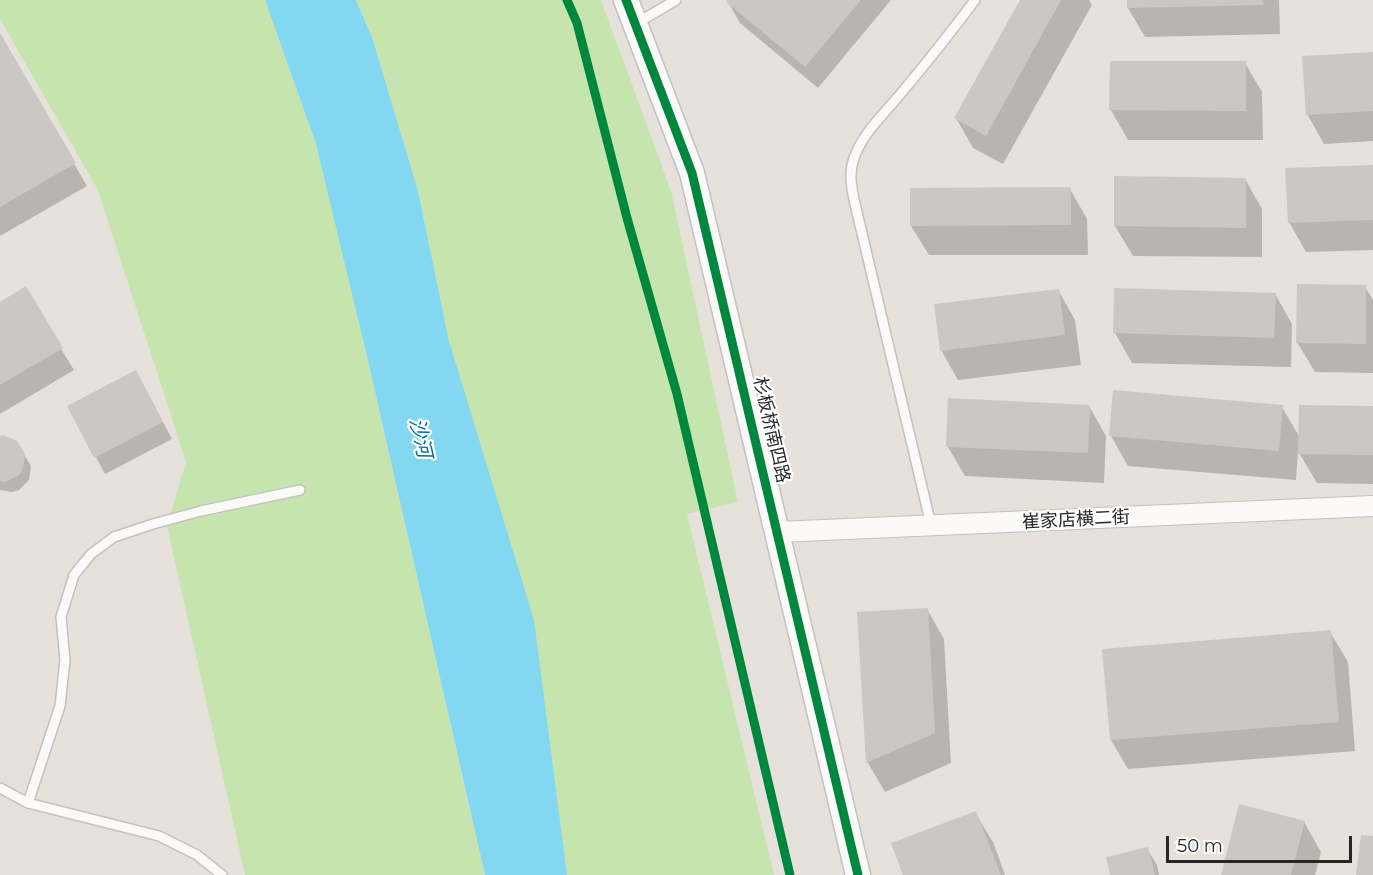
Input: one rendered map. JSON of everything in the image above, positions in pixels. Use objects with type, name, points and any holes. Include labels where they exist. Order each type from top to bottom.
[{"type":"street","name":"杉板桥南四路","points":[[626,0],[692,173],[858,875]]},
{"type":"street","name":"崔家店横二街","points":[[778,532],[1373,506]]},
{"type":"lane","points":[[635,24],[676,0]]},
{"type":"lane","points":[[931,527],[850,182],[851,170],[854,159],[868,133],[943,44],[975,0]]},
{"type":"lane","points":[[28,803],[60,706],[65,660],[61,617],[74,575],[91,554],[114,537],[153,524],[300,490]]},
{"type":"lane","points":[[0,788],[28,803],[159,836],[197,855],[222,875]]},
{"type":"green space","points":[[0,0],[265,0],[316,144],[334,211],[485,875],[245,875],[167,526],[186,462],[98,190],[0,19]]},
{"type":"green space","points":[[356,0],[601,0],[671,191],[738,502],[687,514],[774,875],[567,875],[418,191],[373,40]]},
{"type":"water","name":"沙河","points":[[265,0],[356,0],[373,40],[418,191],[449,341],[534,620],[567,875],[485,875],[366,352],[316,144]]},
{"type":"building","points":[[727,0],[861,0],[805,67],[726,2]]},
{"type":"building","points":[[1020,0],[1061,0],[986,136],[954,118]]},
{"type":"building","points":[[1127,0],[1263,0],[1264,5],[1127,8]]},
{"type":"building","points":[[0,33],[76,163],[0,207]]},
{"type":"building","points":[[1373,52],[1373,111],[1306,115],[1302,56]]},
{"type":"building","points":[[1110,61],[1246,61],[1246,111],[1109,110]]},
{"type":"building","points":[[1373,165],[1373,220],[1288,223],[1285,168]]},
{"type":"building","points":[[1114,176],[1246,178],[1246,228],[1114,226]]},
{"type":"building","points":[[1071,187],[1071,225],[910,226],[910,188]]},
{"type":"building","points":[[1297,284],[1366,285],[1366,344],[1296,343]]},
{"type":"building","points":[[26,286],[63,348],[0,385],[0,302]]},
{"type":"building","points":[[1114,288],[1276,293],[1274,338],[1113,333]]},
{"type":"building","points":[[1059,289],[1065,335],[940,351],[934,304]]},
{"type":"building","points":[[136,370],[163,422],[94,458],[67,406]]},
{"type":"building","points":[[1113,390],[1283,405],[1279,451],[1109,436]]},
{"type":"building","points":[[948,398],[1090,405],[1088,453],[946,447]]},
{"type":"building","points":[[1299,405],[1373,406],[1373,455],[1298,454]]},
{"type":"building","points":[[3,435],[17,441],[25,454],[23,469],[19,475],[5,482],[0,481],[0,436]]},
{"type":"building","points":[[928,608],[935,733],[866,763],[857,612]]},
{"type":"building","points":[[1331,630],[1339,722],[1110,740],[1102,649]]},
{"type":"building","points":[[1239,804],[1305,821],[1291,875],[1221,875]]},
{"type":"building","points":[[976,811],[1001,875],[903,875],[891,843]]},
{"type":"building","points":[[1361,835],[1373,836],[1373,875],[1356,875]]},
{"type":"building","points":[[1148,847],[1155,875],[1110,875],[1106,857]]},
{"type":"cycle path","points":[[567,0],[577,23],[627,218],[677,394],[790,875]]},
{"type":"cycle path","points":[[626,0],[692,173],[858,875]]}]
